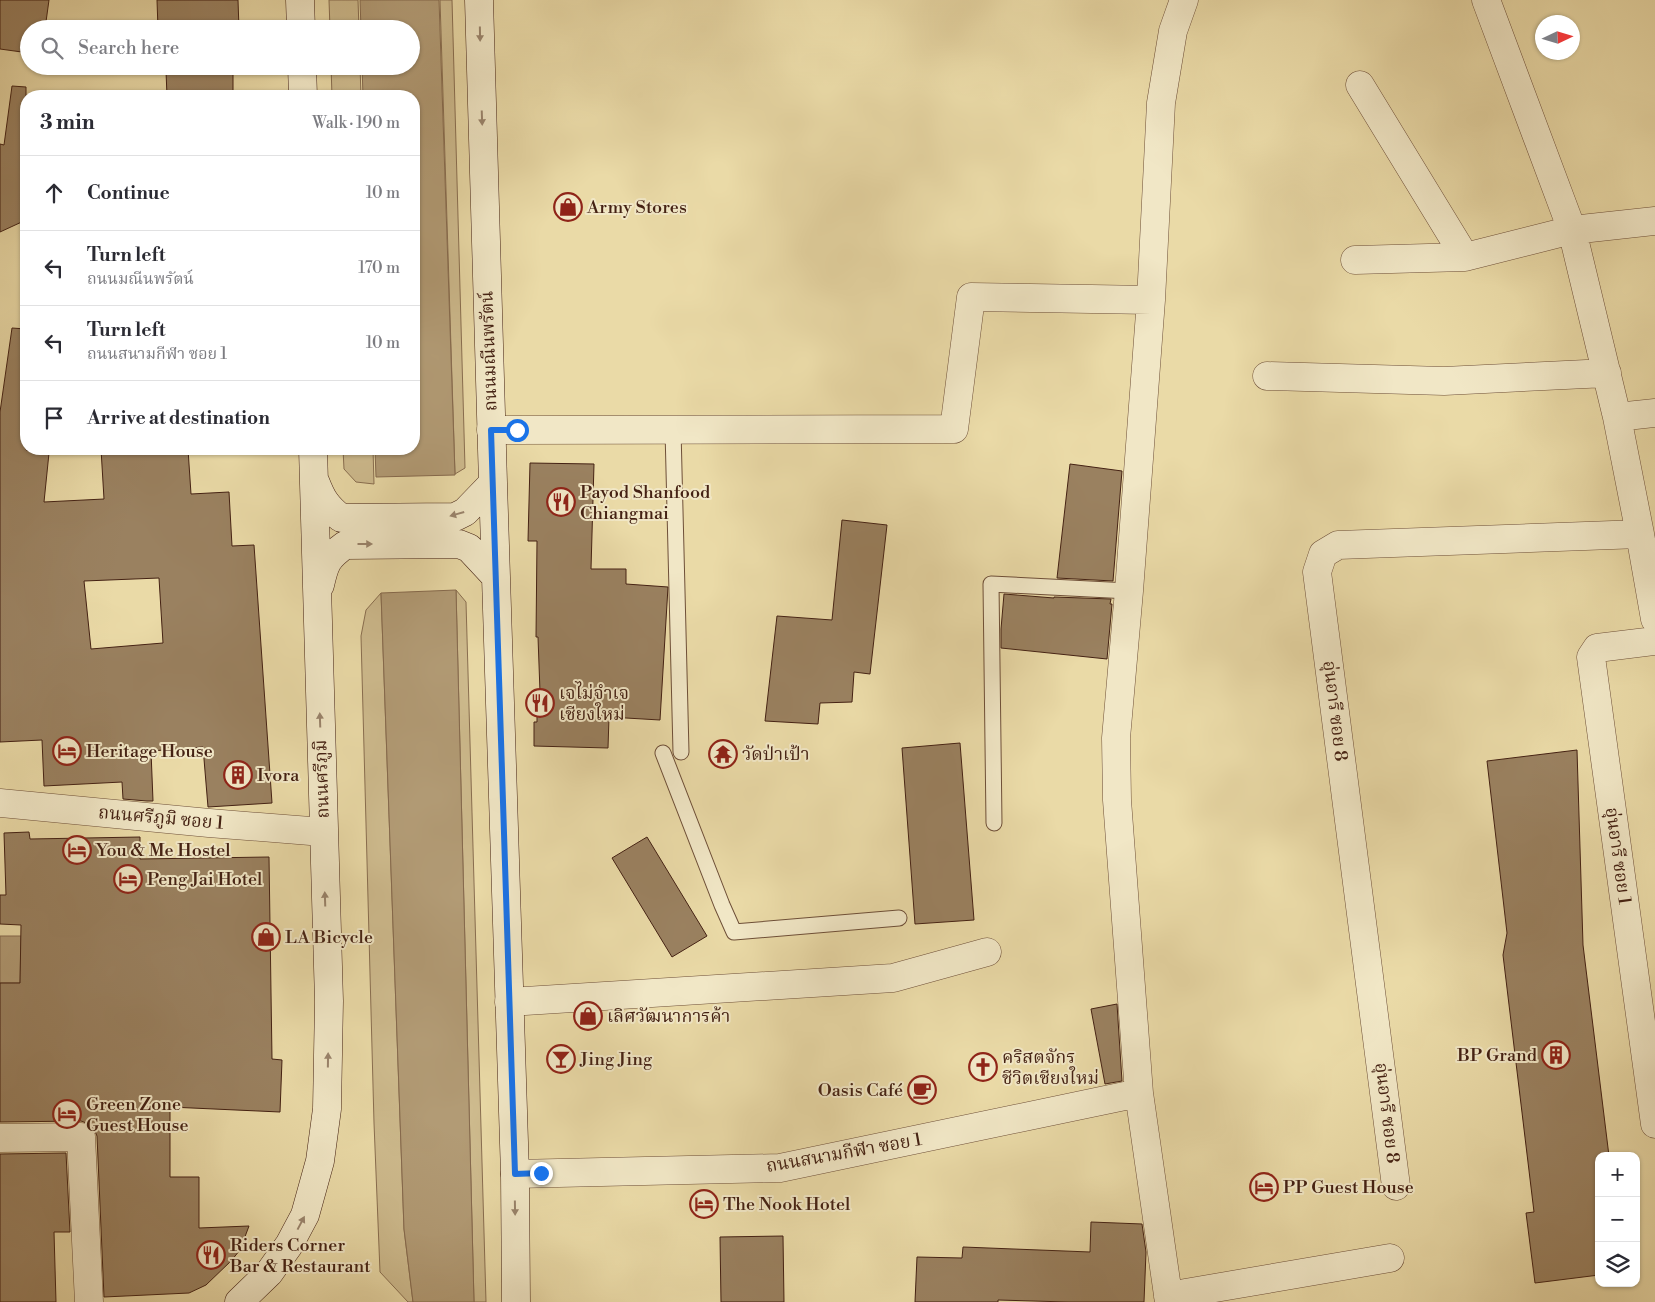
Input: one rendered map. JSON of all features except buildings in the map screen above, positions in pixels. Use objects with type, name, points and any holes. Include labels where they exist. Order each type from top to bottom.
[{"type":"street","points":[[300,0],[301,20]]},
{"type":"street","name":"ถนนมณีนพรัตน์","points":[[479,0],[492,483],[515,1174],[516,1302]]},
{"type":"street","points":[[1184,0],[1173,31],[1161,103],[1151,300],[1116,738],[1117,800],[1139,1093],[1169,1299],[1390,1258]]},
{"type":"street","points":[[1486,0],[1572,230],[1618,417],[1655,619]]},
{"type":"street","points":[[302,75],[303,90]]},
{"type":"street","points":[[1360,85],[1465,257]]},
{"type":"street","points":[[1355,260],[1465,257],[1572,230],[1655,222]]},
{"type":"street","points":[[491,430],[954,429],[970,297],[1151,300]]},
{"type":"street","points":[[1267,376],[1444,382],[1606,373]]},
{"type":"street","points":[[1618,417],[1655,413]]},
{"type":"street","name":"ถนนศรีภูมิ","points":[[239,1302],[269,1273],[289,1245],[305,1215],[320,1160],[327,1109],[329,1001],[313,455]]},
{"type":"street","points":[[313,476],[321,497],[329,509],[341,518],[455,517],[464,512],[492,483]]},
{"type":"street","name":"อุ่นอารี ซอย 8","points":[[1396,1186],[1317,572],[1322,554],[1338,545],[1640,534]]},
{"type":"street","points":[[317,598],[325,565],[333,554],[345,544],[459,544],[468,548],[496,577]]},
{"type":"street","name":"อุ่นอารี ซอย 1","points":[[1655,641],[1597,648],[1591,658],[1655,1124]]},
{"type":"street","name":"ถนนศรีภูมิ ซอย 1","points":[[0,803],[209,824],[323,832]]},
{"type":"street","points":[[509,1002],[893,978],[987,952]]},
{"type":"street","name":"ถนนสนามกีฬา ซอย 1","points":[[515,1174],[780,1168],[1139,1093]]},
{"type":"street","points":[[0,1138],[81,1138],[89,1302]]},
{"type":"lane","points":[[673,430],[680,752]]},
{"type":"lane","points":[[994,823],[991,584],[1129,591]]},
{"type":"lane","points":[[663,753],[734,932],[899,918]]},
{"type":"shaded area","points":[[329,0],[358,0],[359,20],[330,20]]},
{"type":"shaded area","points":[[360,0],[439,0],[455,475],[376,477],[375,455],[420,455],[420,90],[363,90],[362,75],[420,75],[420,20],[361,20]]},
{"type":"shaded area","points":[[440,0],[452,0],[465,468],[455,474]]},
{"type":"shaded area","points":[[331,75],[360,75],[361,90],[332,90]]},
{"type":"shaded area","points":[[343,455],[373,455],[374,484],[356,482],[344,469]]},
{"type":"shaded area","points":[[456,590],[466,602],[486,1302],[474,1302]]},
{"type":"shaded area","points":[[456,590],[474,1302],[413,1302],[404,1229],[381,593]]},
{"type":"shaded area","points":[[381,593],[404,1229],[413,1302],[408,1302],[380,1272],[374,1123],[361,636],[366,610]]},
{"type":"shaded area","points":[[0,936],[21,936],[20,983],[0,983]]},
{"type":"place","name":"Army Stores","points":[[568,207]]},
{"type":"place","name":"Payod Shanfood Chiangmai","points":[[561,502]]},
{"type":"place","name":"เจไม่จำเจ เชียงใหม่","points":[[540,703]]},
{"type":"place","name":"Heritage House","points":[[67,751]]},
{"type":"place","name":"วัดป่าเป้า","points":[[723,754]]},
{"type":"place","name":"Ivora","points":[[238,775]]},
{"type":"place","name":"You & Me Hostel","points":[[77,850]]},
{"type":"place","name":"Peng Jai Hotel","points":[[128,879]]},
{"type":"place","name":"LA Bicycle","points":[[266,937]]},
{"type":"place","name":"เลิศวัฒนาการค้า","points":[[588,1016]]},
{"type":"place","name":"BP Grand","points":[[1556,1055]]},
{"type":"place","name":"Jing Jing","points":[[561,1059]]},
{"type":"place","name":"คริสตจักร ชีวิตเชียงใหม่","points":[[983,1067]]},
{"type":"place","name":"Oasis Café","points":[[922,1090]]},
{"type":"place","name":"Green Zone Guest House","points":[[67,1114]]},
{"type":"place","name":"PP Guest House","points":[[1264,1187]]},
{"type":"place","name":"The Nook Hotel","points":[[704,1204]]},
{"type":"place","name":"Riders Corner Bar & Restaurant","points":[[211,1255]]},
{"type":"route","points":[[517,430],[491,430],[509,1002],[515,1174],[541,1173]]}]
